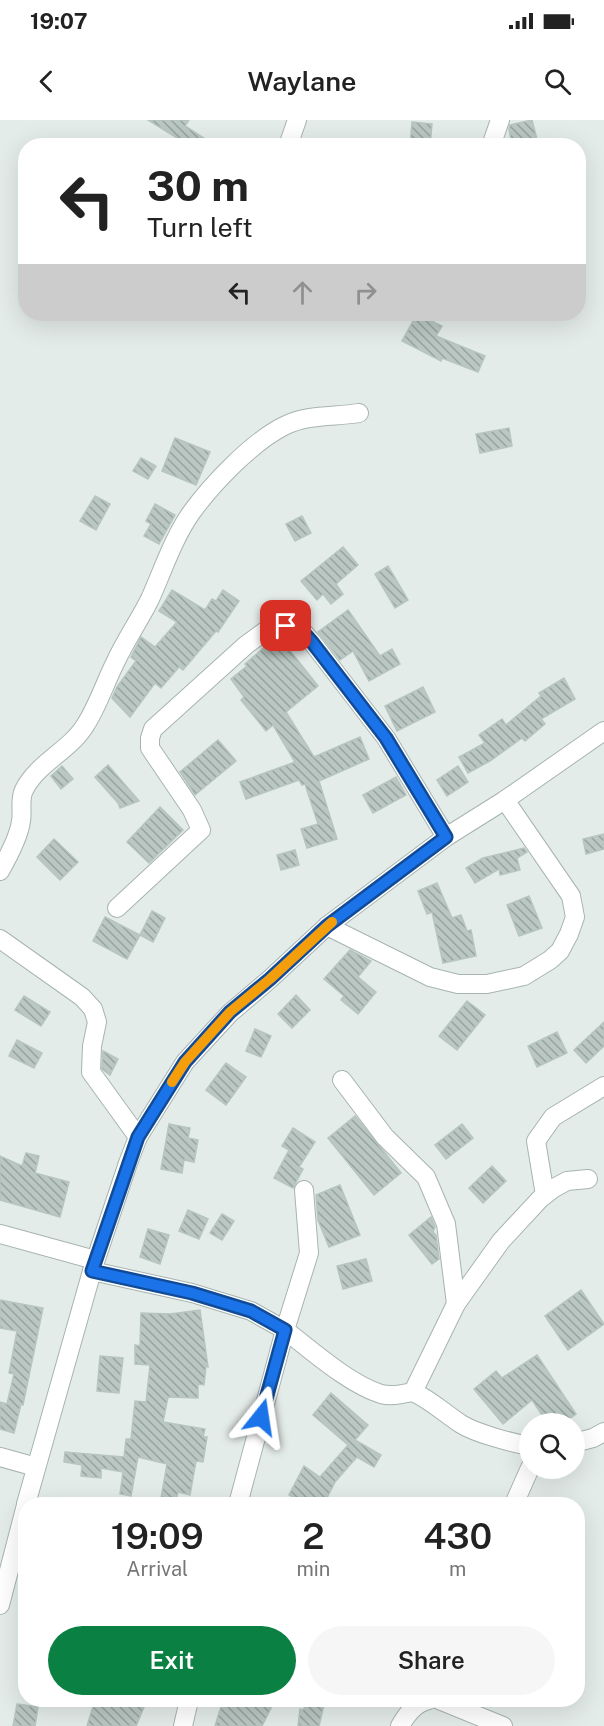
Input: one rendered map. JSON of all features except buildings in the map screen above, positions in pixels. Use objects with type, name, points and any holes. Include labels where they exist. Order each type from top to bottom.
[{"type":"street","points":[[291,138],[297,120]]},
{"type":"street","points":[[494,138],[500,120]]},
{"type":"street","points":[[0,871],[21,821],[20,807],[23,791],[34,775],[86,726],[116,660],[149,600],[165,563],[191,514],[240,460],[262,440],[285,426],[316,416],[359,413]]},
{"type":"street","points":[[117,908],[201,830],[192,810],[150,748],[153,729],[268,628],[286,626],[303,632],[312,642],[386,738],[446,837]]},
{"type":"street","points":[[29,1497],[94,1265],[138,1137],[185,1062],[230,1012],[270,979],[327,926],[446,837],[505,800],[604,731]]},
{"type":"street","points":[[327,926],[430,977],[458,984],[487,984],[524,976],[550,960],[560,951],[575,917],[572,896],[505,800]]},
{"type":"street","points":[[0,939],[82,997],[93,1009],[97,1022],[92,1046],[91,1072],[138,1137]]},
{"type":"street","points":[[342,1080],[385,1137],[426,1177],[446,1224],[456,1304]]},
{"type":"street","points":[[545,1195],[536,1141],[553,1117],[604,1086]]},
{"type":"street","points":[[413,1392],[456,1304],[501,1241],[545,1195],[567,1181],[588,1179]]},
{"type":"street","points":[[240,1497],[285,1330],[309,1253],[304,1190]]},
{"type":"street","points":[[0,1234],[94,1265],[251,1311],[285,1330],[363,1386],[382,1395],[397,1396],[413,1392],[428,1399],[463,1425],[519,1444]]},
{"type":"street","points":[[585,1440],[604,1432]]},
{"type":"street","points":[[0,1457],[36,1467]]},
{"type":"street","points":[[517,1497],[525,1479]]},
{"type":"street","points":[[0,1605],[18,1538]]},
{"type":"street","points":[[183,1726],[187,1707]]},
{"type":"street","points":[[400,1726],[415,1707]]},
{"type":"street","points":[[456,1707],[503,1726]]},
{"type":"slow traffic","points":[[172,1082],[185,1062],[230,1012],[332,922]]},
{"type":"route","points":[[261,1417],[285,1330],[251,1311],[192,1293],[92,1271],[138,1137],[185,1062],[230,1012],[270,979],[327,926],[446,837],[374,722],[303,632],[286,626]]}]
